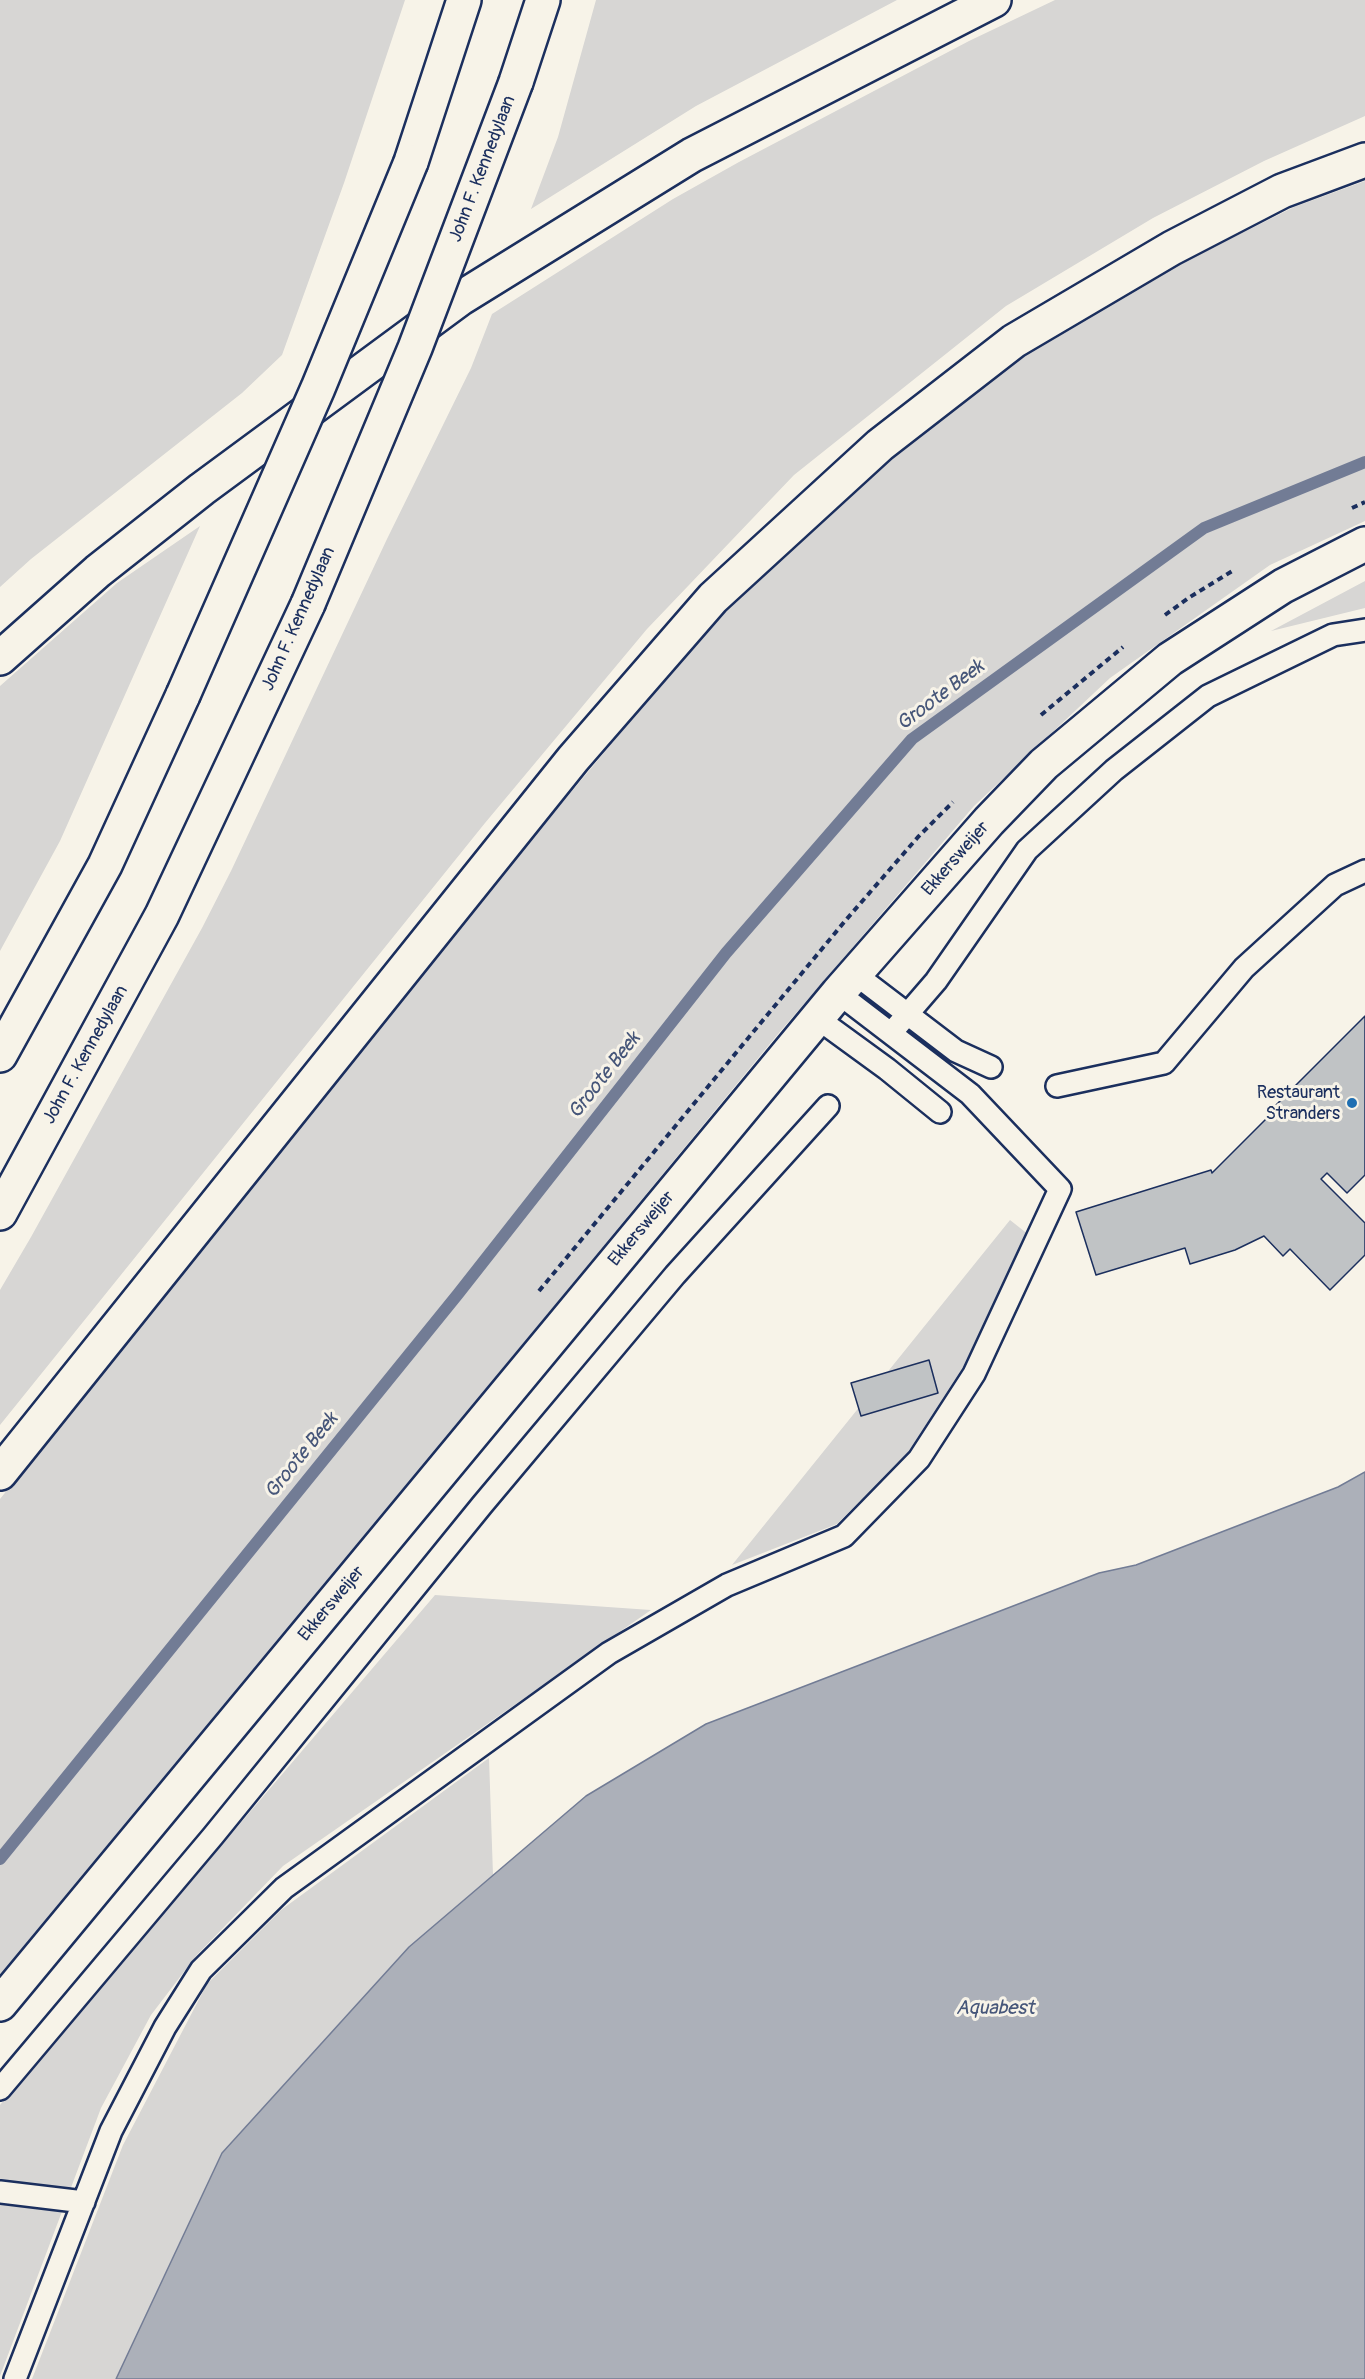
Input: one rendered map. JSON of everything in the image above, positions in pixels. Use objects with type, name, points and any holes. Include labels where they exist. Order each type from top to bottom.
[{"type":"main road","points":[[0,1054],[105,865],[183,695],[318,388],[411,162],[464,0]]},
{"type":"main road","name":"John F. Kennedylaan","points":[[0,1213],[162,915],[308,604],[423,326],[516,82],[543,0]]},
{"type":"main road","points":[[0,658],[98,571],[194,495],[461,298],[692,155],[994,0]]},
{"type":"main road","points":[[0,1473],[573,759],[713,598],[880,445],[1014,341],[1172,248],[1282,191],[1365,160]]},
{"type":"main road","name":"Ekkersweijer","points":[[0,2004],[817,1018],[989,821],[1044,764],[1170,659],[1283,586],[1365,544]]},
{"type":"lane","points":[[892,1032],[936,981],[1028,850],[1114,770],[1208,696],[1333,635],[1365,630]]},
{"type":"lane","points":[[1057,1086],[1164,1063],[1244,968],[1335,885],[1365,872]]},
{"type":"lane","points":[[847,983],[908,1014],[956,1051],[991,1067]]},
{"type":"lane","points":[[15,2379],[111,2131],[165,2027],[201,1970],[284,1888],[609,1653],[727,1585],[844,1536],[919,1459],[974,1374],[1059,1189],[970,1094],[892,1032],[847,983]]},
{"type":"lane","points":[[817,1018],[887,1069],[940,1112]]},
{"type":"lane","points":[[0,2089],[213,1836],[482,1505],[668,1283],[828,1106]]},
{"type":"lane","points":[[0,2192],[84,2202]]},
{"type":"shaded area","points":[[0,0],[405,0],[344,183],[282,355],[242,393],[31,559],[0,587]]},
{"type":"shaded area","points":[[596,0],[897,0],[696,106],[531,209],[558,137]]},
{"type":"shaded area","points":[[1055,0],[1365,0],[1365,116],[1264,161],[1153,218],[1006,306],[794,475],[647,629],[485,823],[0,1425],[0,1290],[202,928],[231,871],[387,539],[471,368],[492,314],[673,199],[739,162],[969,41]]},
{"type":"shaded area","points":[[1365,181],[1365,521],[1270,565],[1110,678],[974,806],[778,1034],[0,1979],[0,1499],[454,932],[726,607],[891,460],[1025,355],[1180,264],[1294,207]]},
{"type":"shaded area","points":[[200,526],[60,841],[0,951],[0,686],[117,583]]},
{"type":"shaded area","points":[[1365,581],[1365,608],[1271,631]]},
{"type":"shaded area","points":[[1010,1220],[1029,1235],[963,1367],[908,1452],[837,1524],[732,1565]]},
{"type":"shaded area","points":[[435,1595],[651,1610],[283,1866],[196,1956],[151,2015],[101,2108],[0,2376],[0,2105]]},
{"type":"shaded area","points":[[489,1758],[493,1875],[409,1947],[222,2152],[116,2379],[32,2379],[123,2145],[207,1984],[281,1910]]},
{"type":"water","name":"Aquabest","points":[[1365,1472],[1365,2379],[116,2379],[222,2153],[409,1947],[586,1796],[706,1724],[1099,1573],[1136,1565],[1338,1487]]},
{"type":"building","points":[[1365,1016],[1365,1175],[1347,1193],[1327,1173],[1321,1179],[1365,1223],[1365,1255],[1330,1290],[1290,1249],[1283,1256],[1264,1236],[1235,1250],[1190,1264],[1185,1248],[1096,1275],[1076,1212],[1211,1170],[1212,1173]]},
{"type":"building","points":[[929,1360],[938,1393],[861,1416],[851,1383]]},
{"type":"waterway","name":"Groote Beek","points":[[0,1859],[458,1294],[726,953],[912,739],[1204,528],[1365,462]]},
{"type":"place","name":"Restaurant Stranders","points":[[1352,1103]]}]
